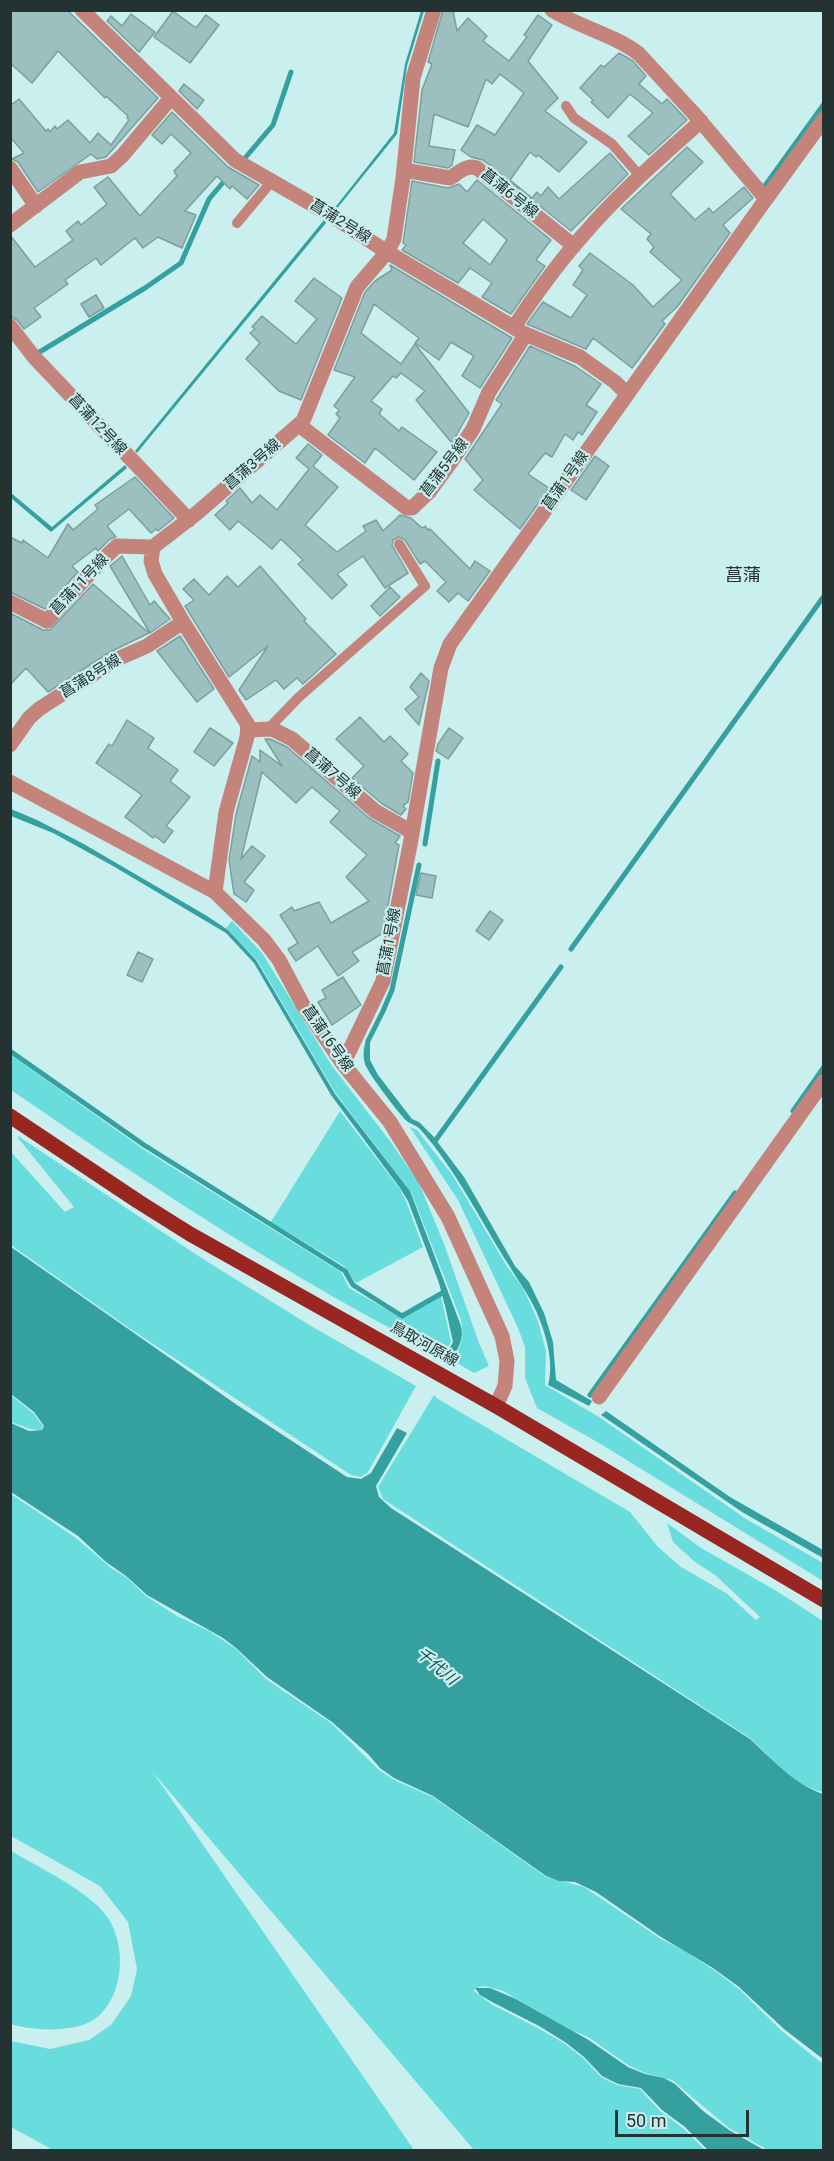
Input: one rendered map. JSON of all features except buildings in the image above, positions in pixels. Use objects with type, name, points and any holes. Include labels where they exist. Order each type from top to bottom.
[{"type":"main road","name":"鳥取河原線","points":[[10,1116],[190,1234],[496,1406],[824,1600]]},
{"type":"street","name":"菖蒲2号線","points":[[82,10],[236,160],[520,330],[580,357],[615,382],[627,394]]},
{"type":"street","name":"菖蒲3号線","points":[[153,547],[189,520],[303,421],[357,287],[387,252],[394,239],[404,170],[413,78],[434,10]]},
{"type":"street","points":[[552,10],[571,22],[630,47],[639,54],[766,199]]},
{"type":"street","points":[[10,225],[80,172],[111,166],[171,98]]},
{"type":"street","name":"菖蒲1号線","points":[[343,1064],[383,981],[441,668],[450,644],[824,119]]},
{"type":"street","name":"菖蒲5号線","points":[[299,424],[407,508],[412,508],[429,492],[473,429],[535,296],[574,246],[620,195],[700,121]]},
{"type":"street","name":"菖蒲6号線","points":[[404,170],[450,178],[472,166],[477,168],[574,246]]},
{"type":"street","points":[[10,168],[36,206]]},
{"type":"street","name":"菖蒲12号線","points":[[10,326],[34,357],[189,520]]},
{"type":"street","name":"菖蒲11号線","points":[[10,602],[47,621],[100,561],[117,546],[153,547]]},
{"type":"street","points":[[153,547],[151,561],[155,574],[248,725],[226,812],[215,892]]},
{"type":"street","name":"菖蒲8号線","points":[[10,745],[29,718],[39,710],[116,660],[147,646],[183,622]]},
{"type":"street","points":[[248,730],[269,728]]},
{"type":"street","name":"菖蒲7号線","points":[[269,728],[292,739],[375,811],[412,832]]},
{"type":"street","name":"菖蒲16号線","points":[[10,782],[215,892],[264,940],[279,960],[303,1005],[343,1064],[390,1122],[448,1217],[502,1336],[507,1361],[505,1386],[496,1406]]},
{"type":"street","points":[[599,1397],[824,1081]]},
{"type":"lane","points":[[566,106],[574,118],[612,144],[640,177]]},
{"type":"lane","points":[[237,223],[272,181]]},
{"type":"lane","points":[[269,728],[299,697],[425,586],[399,544]]},
{"type":"shaded area","points":[[232,921],[262,953],[332,1066],[419,1183],[489,1366],[474,1373],[452,1360],[461,1341],[461,1320],[411,1192],[336,1094],[257,960],[226,928]]},
{"type":"shaded area","points":[[11,1055],[143,1149],[341,1272],[349,1288],[402,1318],[441,1296],[451,1342],[444,1353],[438,1353],[382,1324],[274,1262],[167,1195],[11,1090]]},
{"type":"shaded area","points":[[340,1111],[400,1189],[423,1247],[356,1283],[344,1266],[271,1222]]},
{"type":"shaded area","points":[[410,1127],[417,1130],[453,1176],[508,1268],[523,1288],[538,1321],[546,1351],[545,1385],[599,1417],[746,1519],[823,1563],[823,1581],[599,1443],[537,1408],[525,1378],[525,1347],[518,1328],[458,1200]]},
{"type":"shaded area","points":[[18,1136],[203,1259],[311,1326],[416,1386],[368,1472],[361,1477],[351,1475],[129,1328],[11,1245],[11,1152],[65,1212],[74,1207]]},
{"type":"shaded area","points":[[11,1395],[34,1414],[43,1426],[41,1430],[30,1429],[11,1422]]},
{"type":"shaded area","points":[[434,1395],[630,1512],[658,1547],[681,1567],[726,1593],[756,1620],[760,1617],[715,1575],[695,1562],[673,1542],[667,1523],[701,1548],[775,1590],[823,1621],[823,1792],[793,1777],[750,1738],[383,1499],[378,1487]]},
{"type":"shaded area","points":[[11,1494],[76,1538],[111,1568],[126,1577],[146,1596],[177,1616],[209,1631],[236,1649],[266,1679],[331,1723],[379,1770],[394,1780],[433,1797],[546,1877],[584,1887],[661,1939],[714,1970],[739,1989],[783,2032],[823,2064],[823,2150],[768,2150],[729,2128],[672,2080],[645,2073],[628,2065],[588,2037],[571,2030],[503,1991],[485,1986],[475,1988],[474,1991],[491,2004],[565,2044],[583,2058],[601,2077],[617,2085],[640,2089],[660,2111],[684,2129],[705,2150],[474,2150],[152,1771],[414,2150],[53,2150],[11,2127],[11,2041],[50,2049],[89,2040],[111,2025],[131,1996],[137,1969],[128,1922],[100,1886],[11,1836]]},
{"type":"shaded area","points":[[11,1851],[89,1899],[100,1908],[114,1930],[120,1957],[117,1985],[105,2010],[87,2024],[54,2029],[11,2024]]},
{"type":"water","points":[[421,11],[424,11],[407,66],[397,134],[335,211],[333,210],[394,133],[405,64]]},
{"type":"water","points":[[324,220],[326,223],[137,453],[135,451]]},
{"type":"water","points":[[125,465],[127,468],[51,532],[11,498],[11,493],[52,527]]},
{"type":"water","points":[[11,809],[82,843],[207,916],[228,930],[256,960],[335,1094],[410,1191],[461,1326],[460,1343],[452,1358],[447,1353],[453,1342],[439,1283],[408,1201],[331,1095],[254,963],[226,933],[53,833],[11,816]]},
{"type":"water","points":[[370,1034],[370,1060],[378,1075],[412,1119],[419,1122],[433,1136],[464,1177],[515,1266],[529,1282],[544,1313],[553,1342],[556,1380],[592,1401],[589,1406],[548,1385],[549,1351],[533,1304],[468,1196],[433,1145],[420,1129],[408,1122],[399,1112],[367,1069],[364,1052],[366,1040]]},
{"type":"water","name":"千代川","points":[[11,1247],[237,1405],[347,1477],[361,1479],[371,1473],[397,1428],[407,1433],[376,1486],[379,1497],[391,1508],[750,1739],[802,1784],[823,1794],[823,2059],[784,2029],[739,1987],[713,1968],[661,1937],[596,1892],[575,1882],[559,1881],[546,1876],[433,1796],[394,1778],[380,1768],[368,1754],[332,1722],[267,1677],[223,1638],[147,1595],[78,1536],[11,1492],[11,1423],[29,1431],[42,1430],[44,1426],[34,1412],[11,1394]]},
{"type":"water","points":[[606,1411],[730,1497],[823,1550],[823,1558],[742,1512],[601,1415]]},
{"type":"water","points":[[475,1988],[490,1988],[516,1999],[587,2039],[628,2067],[664,2078],[675,2084],[703,2111],[729,2130],[764,2150],[707,2149],[685,2127],[662,2110],[641,2088],[618,2084],[602,2076],[584,2057],[565,2042],[480,1995]]},
{"type":"waterway","points":[[245,158],[273,125],[291,72]]},
{"type":"waterway","points":[[764,187],[824,104]]},
{"type":"waterway","points":[[38,353],[145,288],[181,263],[209,199],[226,179]]},
{"type":"waterway","points":[[571,949],[824,596]]},
{"type":"waterway","points":[[425,844],[438,761]]},
{"type":"waterway","points":[[368,1041],[392,990],[419,865]]},
{"type":"waterway","points":[[435,1141],[561,967]]},
{"type":"waterway","points":[[10,1051],[144,1145],[345,1271],[353,1285],[402,1316],[444,1292]]},
{"type":"waterway","points":[[793,1111],[824,1067]]},
{"type":"waterway","points":[[590,1395],[735,1193]]},
{"type":"district","name":"菖蒲","points":[[743,576]]}]
